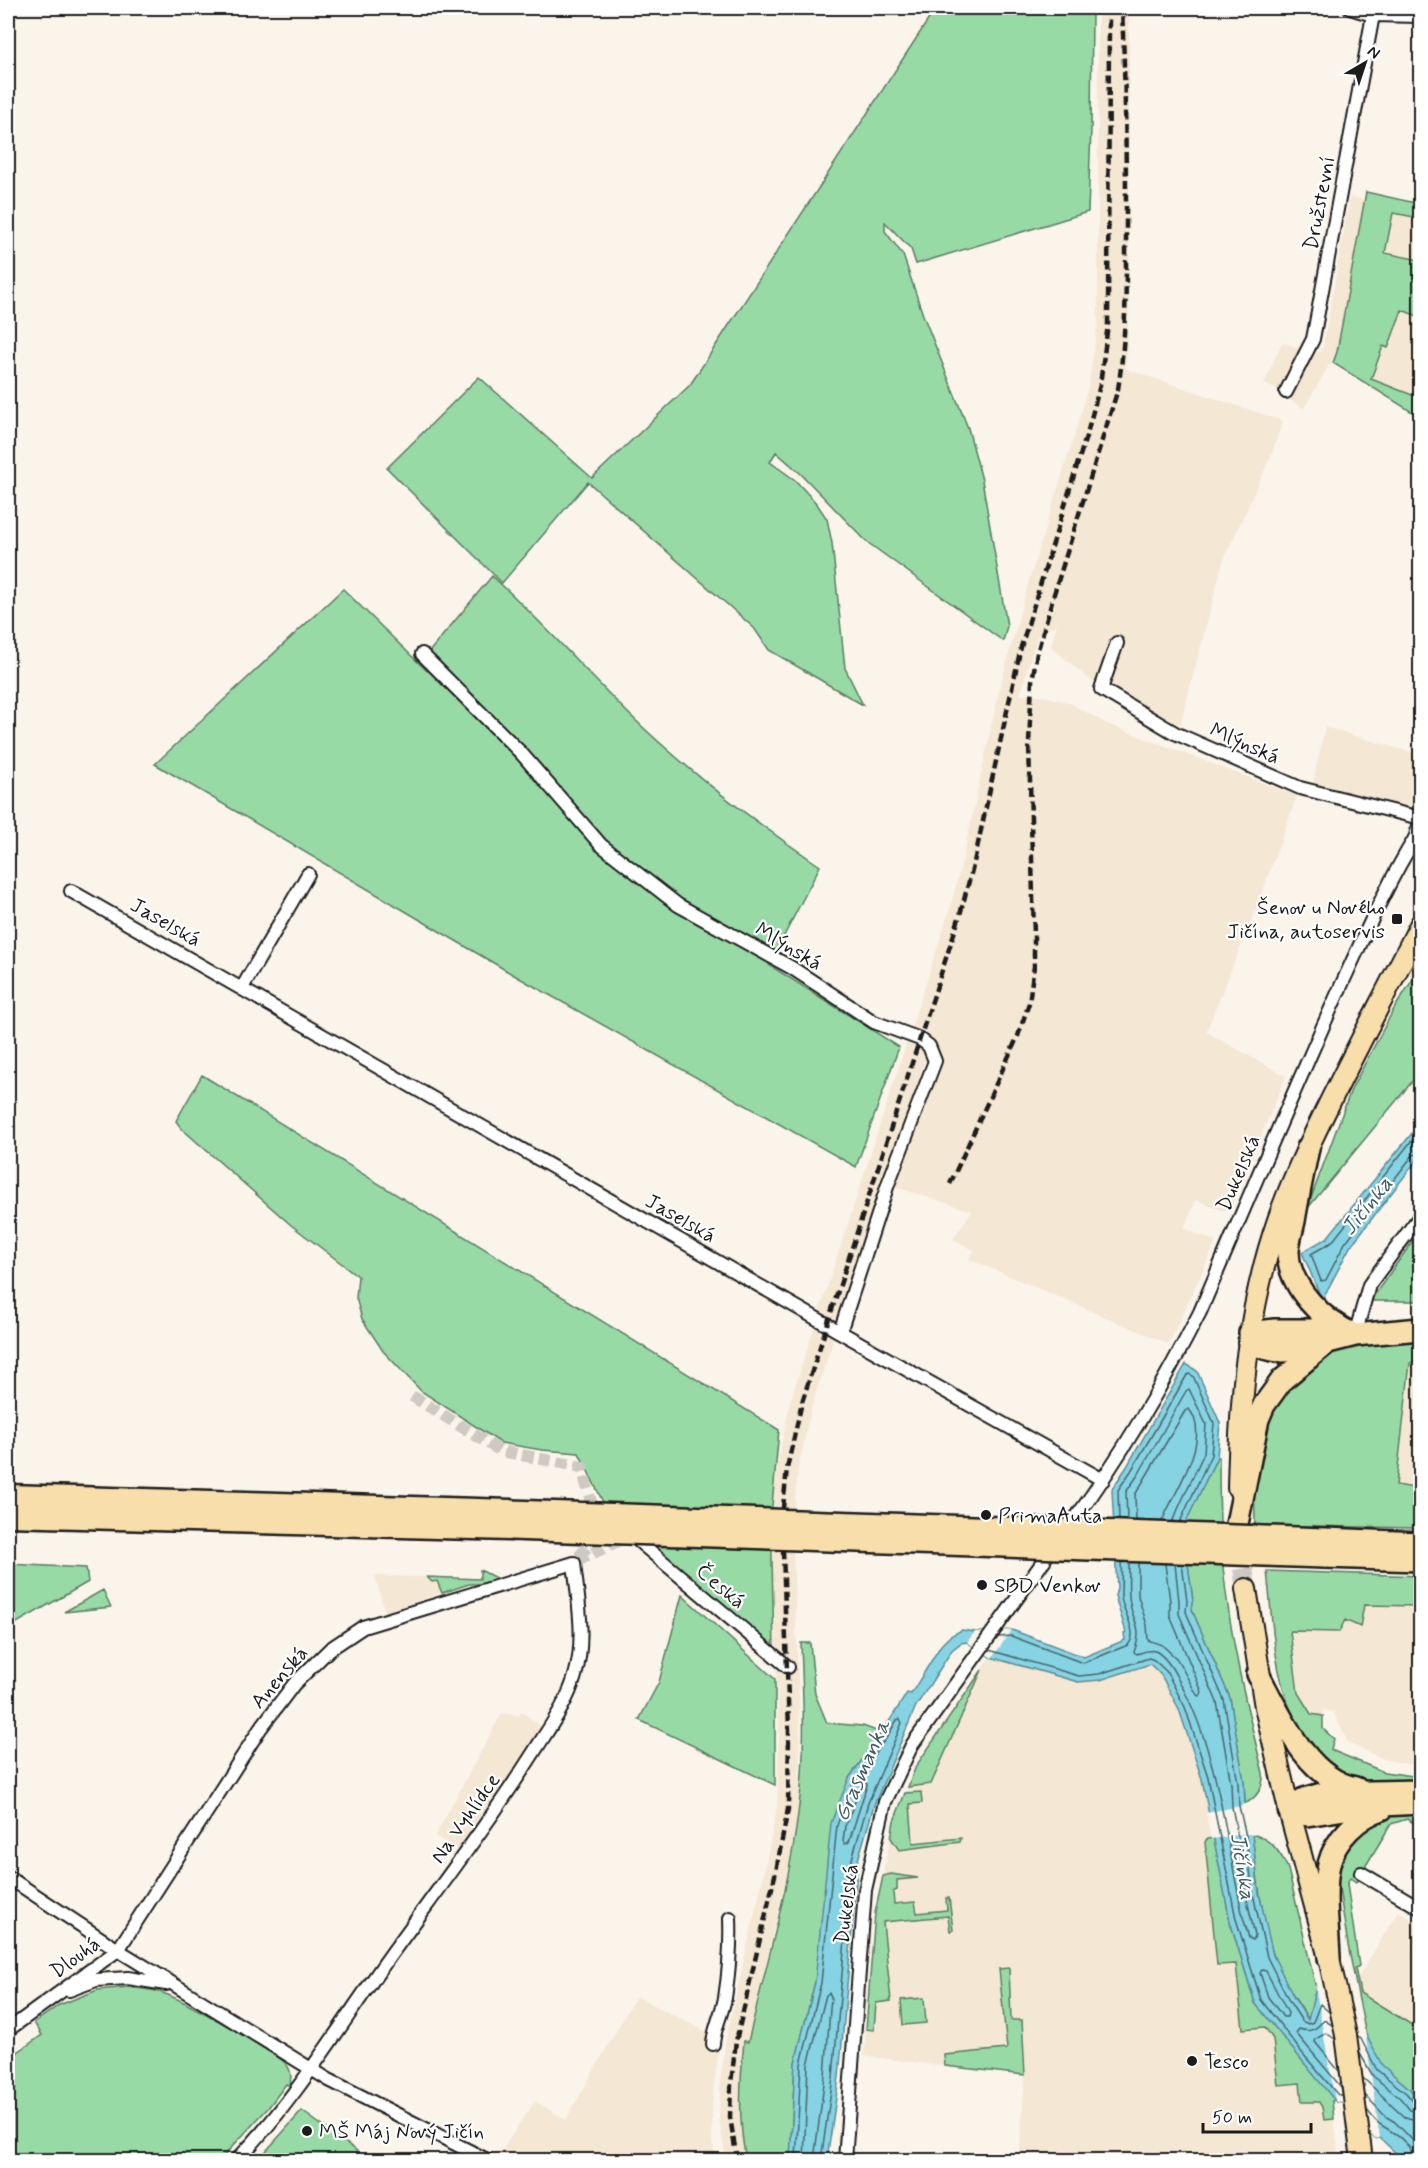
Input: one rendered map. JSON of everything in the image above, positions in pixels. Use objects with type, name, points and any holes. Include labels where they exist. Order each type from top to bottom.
[{"type":"highway","points":[[1308,1148],[1288,1244],[1290,1266],[1302,1292],[1342,1336]]},
{"type":"highway","points":[[1249,1337],[1275,1330],[1342,1336],[1420,1329]]},
{"type":"highway","points":[[1237,1524],[1254,1433],[1264,1405],[1293,1369],[1342,1336]]},
{"type":"highway","points":[[8,1496],[511,1520],[1325,1548],[1420,1543]]},
{"type":"highway","points":[[8,1515],[511,1520]]},
{"type":"highway","points":[[1325,1548],[1420,1560]]},
{"type":"highway","points":[[1258,1674],[1291,1733],[1315,1765],[1344,1784],[1403,1800]]},
{"type":"highway","points":[[1329,1958],[1327,1878],[1332,1855],[1343,1838],[1364,1817],[1420,1791]]},
{"type":"highway","points":[[1289,1810],[1307,1815],[1403,1800]]},
{"type":"main road","points":[[1237,1524],[1239,1436],[1249,1337],[1262,1275],[1278,1221],[1308,1148],[1360,1040],[1420,925]]},
{"type":"main road","points":[[1246,1590],[1258,1674],[1289,1810],[1329,1958],[1346,2034],[1362,2160]]},
{"type":"street","points":[[1350,8],[1373,15],[1420,16]]},
{"type":"street","name":"Družstevní","points":[[1286,392],[1313,339],[1373,15]]},
{"type":"street","name":"Mlýnská","points":[[1117,643],[1101,689],[1175,733],[1300,788],[1418,826]]},
{"type":"street","name":"Mlýnská","points":[[422,654],[521,753],[601,845],[669,898],[792,968],[874,1022],[920,1039],[929,1046],[935,1061],[888,1184],[840,1332]]},
{"type":"street","name":"Dukelská","points":[[1075,1518],[1102,1480],[1185,1341],[1318,1035],[1418,826]]},
{"type":"street","points":[[242,988],[308,874]]},
{"type":"street","name":"Jaselská","points":[[71,891],[1102,1480]]},
{"type":"street","points":[[1342,1336],[1369,1285],[1420,1216]]},
{"type":"street","name":"Česká","points":[[630,1534],[788,1667]]},
{"type":"street","name":"Dukelská","points":[[845,2160],[865,1890],[885,1802],[912,1745],[1046,1559]]},
{"type":"street","name":"Anenská","points":[[118,1950],[260,1729],[294,1684],[330,1649],[363,1627],[574,1563]]},
{"type":"street","name":"Na Vyhlídce","points":[[237,2160],[264,2133],[311,2069],[506,1795],[566,1701],[580,1655],[582,1631],[574,1563]]},
{"type":"street","points":[[1361,1873],[1420,1908]]},
{"type":"street","points":[[8,1877],[118,1950],[329,2080],[487,2160]]},
{"type":"street","points":[[713,2044],[724,2000],[731,1945],[730,1918]]},
{"type":"street","name":"Dlouhá","points":[[8,2030],[118,1950]]},
{"type":"street","name":"Dlouhá","points":[[54,1996],[96,1980],[128,1978],[162,1983],[183,1991]]},
{"type":"shaded area","points":[[1098,8],[1129,8],[1129,307],[1126,369],[1283,421],[1270,458],[1223,561],[1180,725],[1101,689],[1051,647],[1057,623],[1037,637],[1020,695],[1037,695],[1068,702],[1107,724],[1297,796],[1257,906],[1206,1032],[1286,1076],[1230,1210],[1221,1210],[1196,1200],[1184,1228],[1216,1242],[1169,1344],[969,1259],[974,1250],[953,1239],[972,1211],[892,1186],[940,1062],[932,1038],[812,1405],[798,1469],[793,1550],[800,1731],[799,1810],[787,1873],[747,2043],[748,2160],[726,2160],[719,2118],[720,2082],[726,2039],[777,1807],[779,1731],[772,1508],[777,1466],[791,1399],[949,912],[963,859],[999,691],[1028,584],[1089,383],[1098,323]]},
{"type":"shaded area","points":[[1366,192],[1420,204],[1420,417],[1331,362],[1304,408],[1291,401],[1281,391],[1264,384],[1282,342],[1319,352],[1323,347],[1350,197],[1364,200]]},
{"type":"shaded area","points":[[1325,727],[1420,755],[1420,810],[1313,783]]},
{"type":"shaded area","points":[[1420,1359],[1420,1489],[1396,1486],[1411,1363]]},
{"type":"shaded area","points":[[375,1576],[465,1578],[469,1584],[385,1612]]},
{"type":"shaded area","points":[[1364,1605],[1420,1606],[1420,1767],[1384,1759],[1348,1743],[1334,1713],[1323,1709],[1323,1716],[1311,1714],[1298,1693],[1289,1630],[1339,1632],[1345,1620]]},
{"type":"shaded area","points":[[990,1657],[1078,1682],[1100,1680],[1150,1664],[1162,1675],[1180,1709],[1202,1779],[1230,1921],[1255,2003],[1335,2100],[1332,2101],[1339,2160],[1019,2160],[1025,2076],[864,2056],[875,1913],[894,1821],[916,1766]]},
{"type":"shaded area","points":[[522,1712],[542,1727],[458,1850],[435,1836],[502,1713],[519,1716]]},
{"type":"shaded area","points":[[1398,1911],[1420,1925],[1420,2030],[1360,1993],[1357,1980]]},
{"type":"shaded area","points":[[636,1996],[720,2037],[712,2102],[712,2142],[716,2160],[507,2160],[498,2156],[535,2101],[566,2120]]},
{"type":"green space","points":[[936,8],[1092,8],[1088,212],[916,264],[911,249],[885,222],[885,231],[903,255],[923,315],[968,428],[982,480],[1007,626],[1003,641],[867,542],[801,474],[776,452],[770,462],[795,480],[827,519],[832,543],[845,668],[863,705],[769,650],[754,628],[588,482],[502,583],[387,468],[479,377],[592,478],[690,385]]},
{"type":"green space","points":[[1366,192],[1420,204],[1420,218],[1393,213],[1385,253],[1420,260],[1420,317],[1402,310],[1388,348],[1383,346],[1371,379],[1420,398],[1420,417],[1333,363],[1337,352]]},
{"type":"green space","points":[[492,576],[631,716],[676,757],[746,814],[820,866],[769,965],[899,1047],[856,1167],[514,975],[155,764],[343,589],[427,671],[437,660],[429,652]]},
{"type":"green space","points":[[1420,968],[1420,1072],[1307,1209],[1351,1090],[1394,1009]]},
{"type":"green space","points":[[202,1075],[779,1430],[771,1516],[774,1650],[603,1502],[579,1453],[501,1443],[421,1391],[383,1351],[362,1319],[356,1298],[358,1276],[291,1225],[181,1128],[176,1121]]},
{"type":"green space","points":[[1415,1238],[1420,1241],[1420,1301],[1370,1301]]},
{"type":"green space","points":[[1420,1338],[1420,1359],[1410,1363],[1396,1485],[1420,1489],[1420,1528],[1255,1525],[1256,1450],[1280,1392],[1327,1355],[1376,1343]]},
{"type":"green space","points":[[1219,1457],[1219,1512],[1226,1593],[1234,1645],[1263,1773],[1259,1791],[1245,1804],[1244,1782],[1230,1698],[1192,1610],[1193,1601],[1183,1528]]},
{"type":"green space","points":[[8,1564],[86,1568],[88,1582],[8,1628]]},
{"type":"green space","points":[[480,1570],[498,1579],[480,1584],[469,1584],[442,1593],[437,1581],[432,1582],[427,1577],[480,1579]]},
{"type":"green space","points":[[1267,1571],[1420,1576],[1420,1606],[1364,1605],[1360,1627],[1345,1620],[1339,1632],[1290,1631],[1298,1693],[1311,1714],[1323,1716],[1323,1729],[1334,1739],[1331,1750],[1384,1772],[1420,1777],[1420,1783],[1362,1784],[1362,1780],[1333,1765],[1311,1744],[1295,1720],[1284,1693],[1273,1633]]},
{"type":"green space","points":[[103,1590],[111,1607],[64,1612]]},
{"type":"green space","points":[[682,1595],[775,1679],[775,1785],[639,1720],[659,1682]]},
{"type":"green space","points":[[801,1643],[810,1643],[815,1694],[827,1723],[863,1726],[882,1733],[849,1778],[815,1982],[795,2063],[790,2160],[746,2160],[740,2101],[744,2041],[748,2042],[784,1895],[801,1786],[803,1724]]},
{"type":"green space","points":[[982,1670],[931,1784],[908,1787],[916,1766]]},
{"type":"green space","points":[[921,1792],[922,1803],[910,1804],[913,1843],[961,1838],[960,1842],[899,1850],[891,1838],[894,1821],[905,1793]]},
{"type":"green space","points":[[1420,1810],[1420,1827],[1407,1819],[1391,1824],[1356,1882],[1350,1878],[1347,1884],[1359,1966],[1355,1968],[1360,1993],[1420,2030],[1420,2102],[1410,2089],[1381,2065],[1366,2035],[1338,1882],[1340,1865],[1345,1854],[1341,1851],[1350,1839],[1387,1815]]},
{"type":"green space","points":[[1252,1834],[1265,1839],[1274,1847],[1288,1869],[1316,1988],[1309,2020],[1284,1980],[1273,1954],[1262,1910]]},
{"type":"green space","points":[[1214,1838],[1230,1921],[1255,2003],[1335,2100],[1332,2101],[1334,2119],[1324,2120],[1319,2102],[1302,2102],[1300,2083],[1278,2085],[1273,2039],[1265,2027],[1243,2029],[1236,1964],[1217,1965],[1205,1842],[1207,1839]]},
{"type":"green space","points":[[891,1874],[918,1878],[897,1880],[897,1890],[893,1892],[894,1904],[915,1902],[917,1913],[947,1910],[946,1898],[949,1898],[953,1930],[950,1931],[948,1916],[883,1922],[891,2001],[876,2003],[874,2030],[866,2029],[875,1913],[883,1876]]},
{"type":"green space","points":[[1009,1968],[1011,2020],[1022,2020],[1025,2075],[945,2066],[944,2055],[1007,2049],[999,1969]]},
{"type":"green space","points":[[128,1987],[156,1991],[170,1996],[246,2037],[286,2064],[291,2077],[290,2086],[286,2084],[268,2108],[220,2160],[8,2160],[8,2059],[42,2035],[34,2023],[59,2005],[98,1990]]},
{"type":"green space","points":[[924,1998],[926,2023],[903,2025],[901,2000]]},
{"type":"green space","name":"MŠ Máj Nový Jičín","points":[[302,2111],[357,2151],[353,2160],[258,2160]]},
{"type":"water","name":"Jičínka","points":[[1420,1117],[1420,1156],[1350,1247],[1322,1300],[1302,1252],[1327,1238],[1413,1132]]},
{"type":"water","points":[[1186,1364],[1197,1371],[1220,1423],[1217,1457],[1183,1528],[1193,1601],[1192,1610],[1230,1698],[1259,1893],[1273,1955],[1294,1998],[1308,2020],[1316,1988],[1366,2035],[1382,2065],[1410,2089],[1420,2102],[1420,2160],[1403,2160],[1380,2138],[1375,2139],[1341,2102],[1336,2102],[1255,2003],[1230,1921],[1202,1779],[1179,1709],[1161,1675],[1150,1664],[1100,1680],[1078,1682],[990,1657],[967,1642],[961,1643],[952,1650],[916,1706],[874,1805],[858,1860],[839,2077],[827,2160],[790,2160],[795,2063],[815,1982],[831,1823],[849,1778],[882,1733],[907,1693],[911,1694],[941,1645],[950,1636],[962,1630],[975,1632],[1012,1630],[1084,1657],[1125,1640],[1124,1633],[1126,1632],[1115,1596],[1117,1588],[1112,1489]]},
{"type":"pier","points":[[1012,1630],[992,1658],[967,1642],[975,1632]]},
{"type":"pier","points":[[1248,1803],[1255,1835],[1245,1834],[1211,1839],[1206,1813]]},
{"type":"pier","points":[[1315,1985],[1365,2030],[1380,2138],[1375,2139],[1341,2102],[1335,2100]]},
{"type":"tunnel","points":[[412,1396],[501,1451],[582,1467],[591,1502],[590,1543],[574,1563]]},
{"type":"tunnel","points":[[577,1561],[626,1537]]},
{"type":"tunnel","points":[[1239,1539],[1246,1589]]},
{"type":"railway","points":[[783,1508],[787,1468],[802,1402],[960,915],[974,862],[1021,647],[1100,385],[1108,324],[1109,8]]},
{"type":"railway","points":[[950,1184],[1018,1036],[1029,1003],[1034,966],[1029,743],[1032,681],[1037,653],[1054,594],[1118,389],[1123,346],[1126,192],[1122,8]]},
{"type":"railway","points":[[737,2160],[730,2117],[736,2041],[776,1871],[788,1809],[789,1731],[783,1550]]},
{"type":"place","name":"Šenov u Nového Jičína, autoservis","points":[[1397,919]]},
{"type":"place","name":"PrimaAuta","points":[[986,1515]]},
{"type":"place","name":"SBD Venkov","points":[[982,1585]]},
{"type":"place","name":"Tesco","points":[[1192,2061]]},
{"type":"place","name":"MŠ Máj Nový Jičín","points":[[307,2131]]},
{"type":"water label","name":"Grasmanka","points":[[861,1770]]}]
